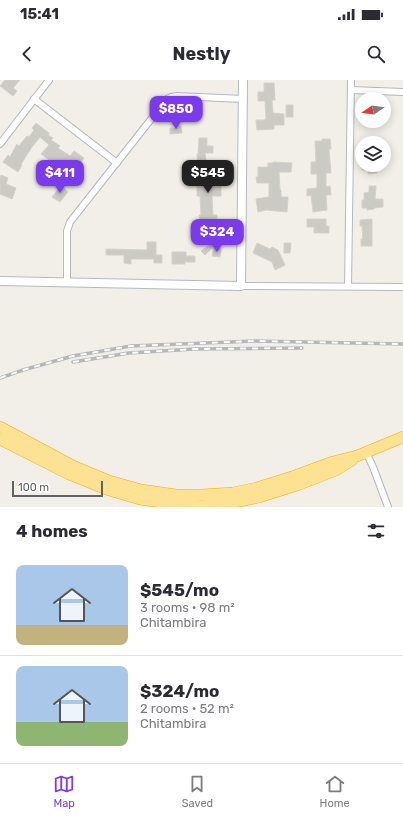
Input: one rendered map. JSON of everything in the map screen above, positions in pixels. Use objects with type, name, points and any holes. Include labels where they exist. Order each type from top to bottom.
[{"type":"highway","points":[[0,428],[73,466],[109,481],[141,490],[176,495],[233,493],[257,488],[332,462],[361,454],[403,437]]},
{"type":"highway","points":[[0,439],[69,474],[106,489],[140,498],[195,506],[235,502],[259,497],[297,485],[336,470],[361,454]]},
{"type":"street","points":[[0,144],[49,80]]},
{"type":"street","points":[[241,286],[243,80]]},
{"type":"street","points":[[348,286],[351,80]]},
{"type":"street","points":[[351,90],[403,92]]},
{"type":"street","points":[[67,282],[67,231],[70,222],[167,99],[177,96],[242,98]]},
{"type":"street","points":[[34,99],[117,163]]},
{"type":"street","points":[[0,281],[241,286],[403,287]]},
{"type":"street","points":[[361,454],[376,474],[388,507]]},
{"type":"building","points":[[5,80],[20,80],[13,88],[17,91],[13,96],[0,86]]},
{"type":"building","points":[[264,83],[274,83],[275,100],[272,100],[273,113],[284,114],[284,125],[274,125],[274,129],[257,130],[256,120],[266,119],[265,101],[258,101],[258,92],[264,92]]},
{"type":"building","points":[[286,105],[293,105],[293,117],[286,117]]},
{"type":"building","points":[[36,123],[49,133],[48,135],[53,138],[51,140],[60,146],[58,148],[70,156],[74,151],[84,158],[81,162],[83,164],[74,176],[58,163],[56,165],[41,154],[49,145],[40,137],[21,164],[22,165],[18,172],[3,162],[8,155],[10,157],[17,144],[19,146],[27,136],[29,137],[34,130],[32,128]]},
{"type":"building","points":[[175,126],[181,126],[182,133],[170,134],[170,128],[176,128]]},
{"type":"building","points":[[199,138],[207,138],[207,146],[213,146],[213,153],[205,153],[207,167],[198,166],[197,154]]},
{"type":"building","points":[[322,139],[330,139],[331,149],[329,149],[331,173],[326,173],[326,187],[330,186],[331,195],[326,195],[327,210],[313,212],[311,195],[307,196],[307,189],[317,188],[317,174],[311,174],[311,162],[316,162],[315,141],[322,141]]},
{"type":"building","points":[[268,163],[292,163],[291,172],[279,172],[281,197],[288,197],[287,212],[266,210],[258,212],[256,199],[269,197],[269,183],[257,183],[256,177],[258,177],[258,167],[268,167]]},
{"type":"building","points":[[207,168],[207,170],[213,170],[213,172],[219,172],[219,175],[221,175],[221,196],[212,196],[213,215],[217,215],[217,220],[210,221],[210,229],[202,229],[202,221],[200,221],[199,215],[201,215],[200,196],[197,196],[196,172],[198,172],[198,169]]},
{"type":"building","points":[[368,172],[377,172],[377,173],[368,174]]},
{"type":"building","points":[[1,175],[8,178],[6,184],[16,188],[12,199],[0,194]]},
{"type":"building","points":[[61,186],[68,192],[60,202],[52,197]]},
{"type":"building","points":[[369,186],[376,186],[375,199],[383,199],[383,207],[367,210],[367,208],[362,208],[364,193],[369,192]]},
{"type":"building","points":[[307,219],[326,219],[326,226],[329,226],[329,233],[314,233],[314,227],[307,227]]},
{"type":"building","points":[[372,219],[372,246],[361,246],[361,239],[363,239],[360,220]]},
{"type":"building","points":[[210,236],[218,236],[218,240],[220,241],[205,255],[201,251],[209,245]]},
{"type":"building","points":[[147,242],[156,242],[156,255],[162,255],[162,263],[154,263],[154,259],[131,259],[131,264],[124,263],[124,255],[106,255],[106,249],[147,250]]},
{"type":"building","points":[[257,243],[270,249],[272,247],[278,250],[285,265],[275,270],[272,262],[253,253]]},
{"type":"building","points":[[284,243],[291,243],[290,253],[284,253]]},
{"type":"building","points":[[214,248],[221,249],[220,257],[212,256]]},
{"type":"building","points":[[172,252],[186,252],[186,256],[195,256],[195,262],[172,264]]},
{"type":"railway","points":[[0,378],[73,356],[131,346],[255,341],[403,344]]},
{"type":"railway","points":[[73,362],[129,353],[195,349],[302,348]]}]
